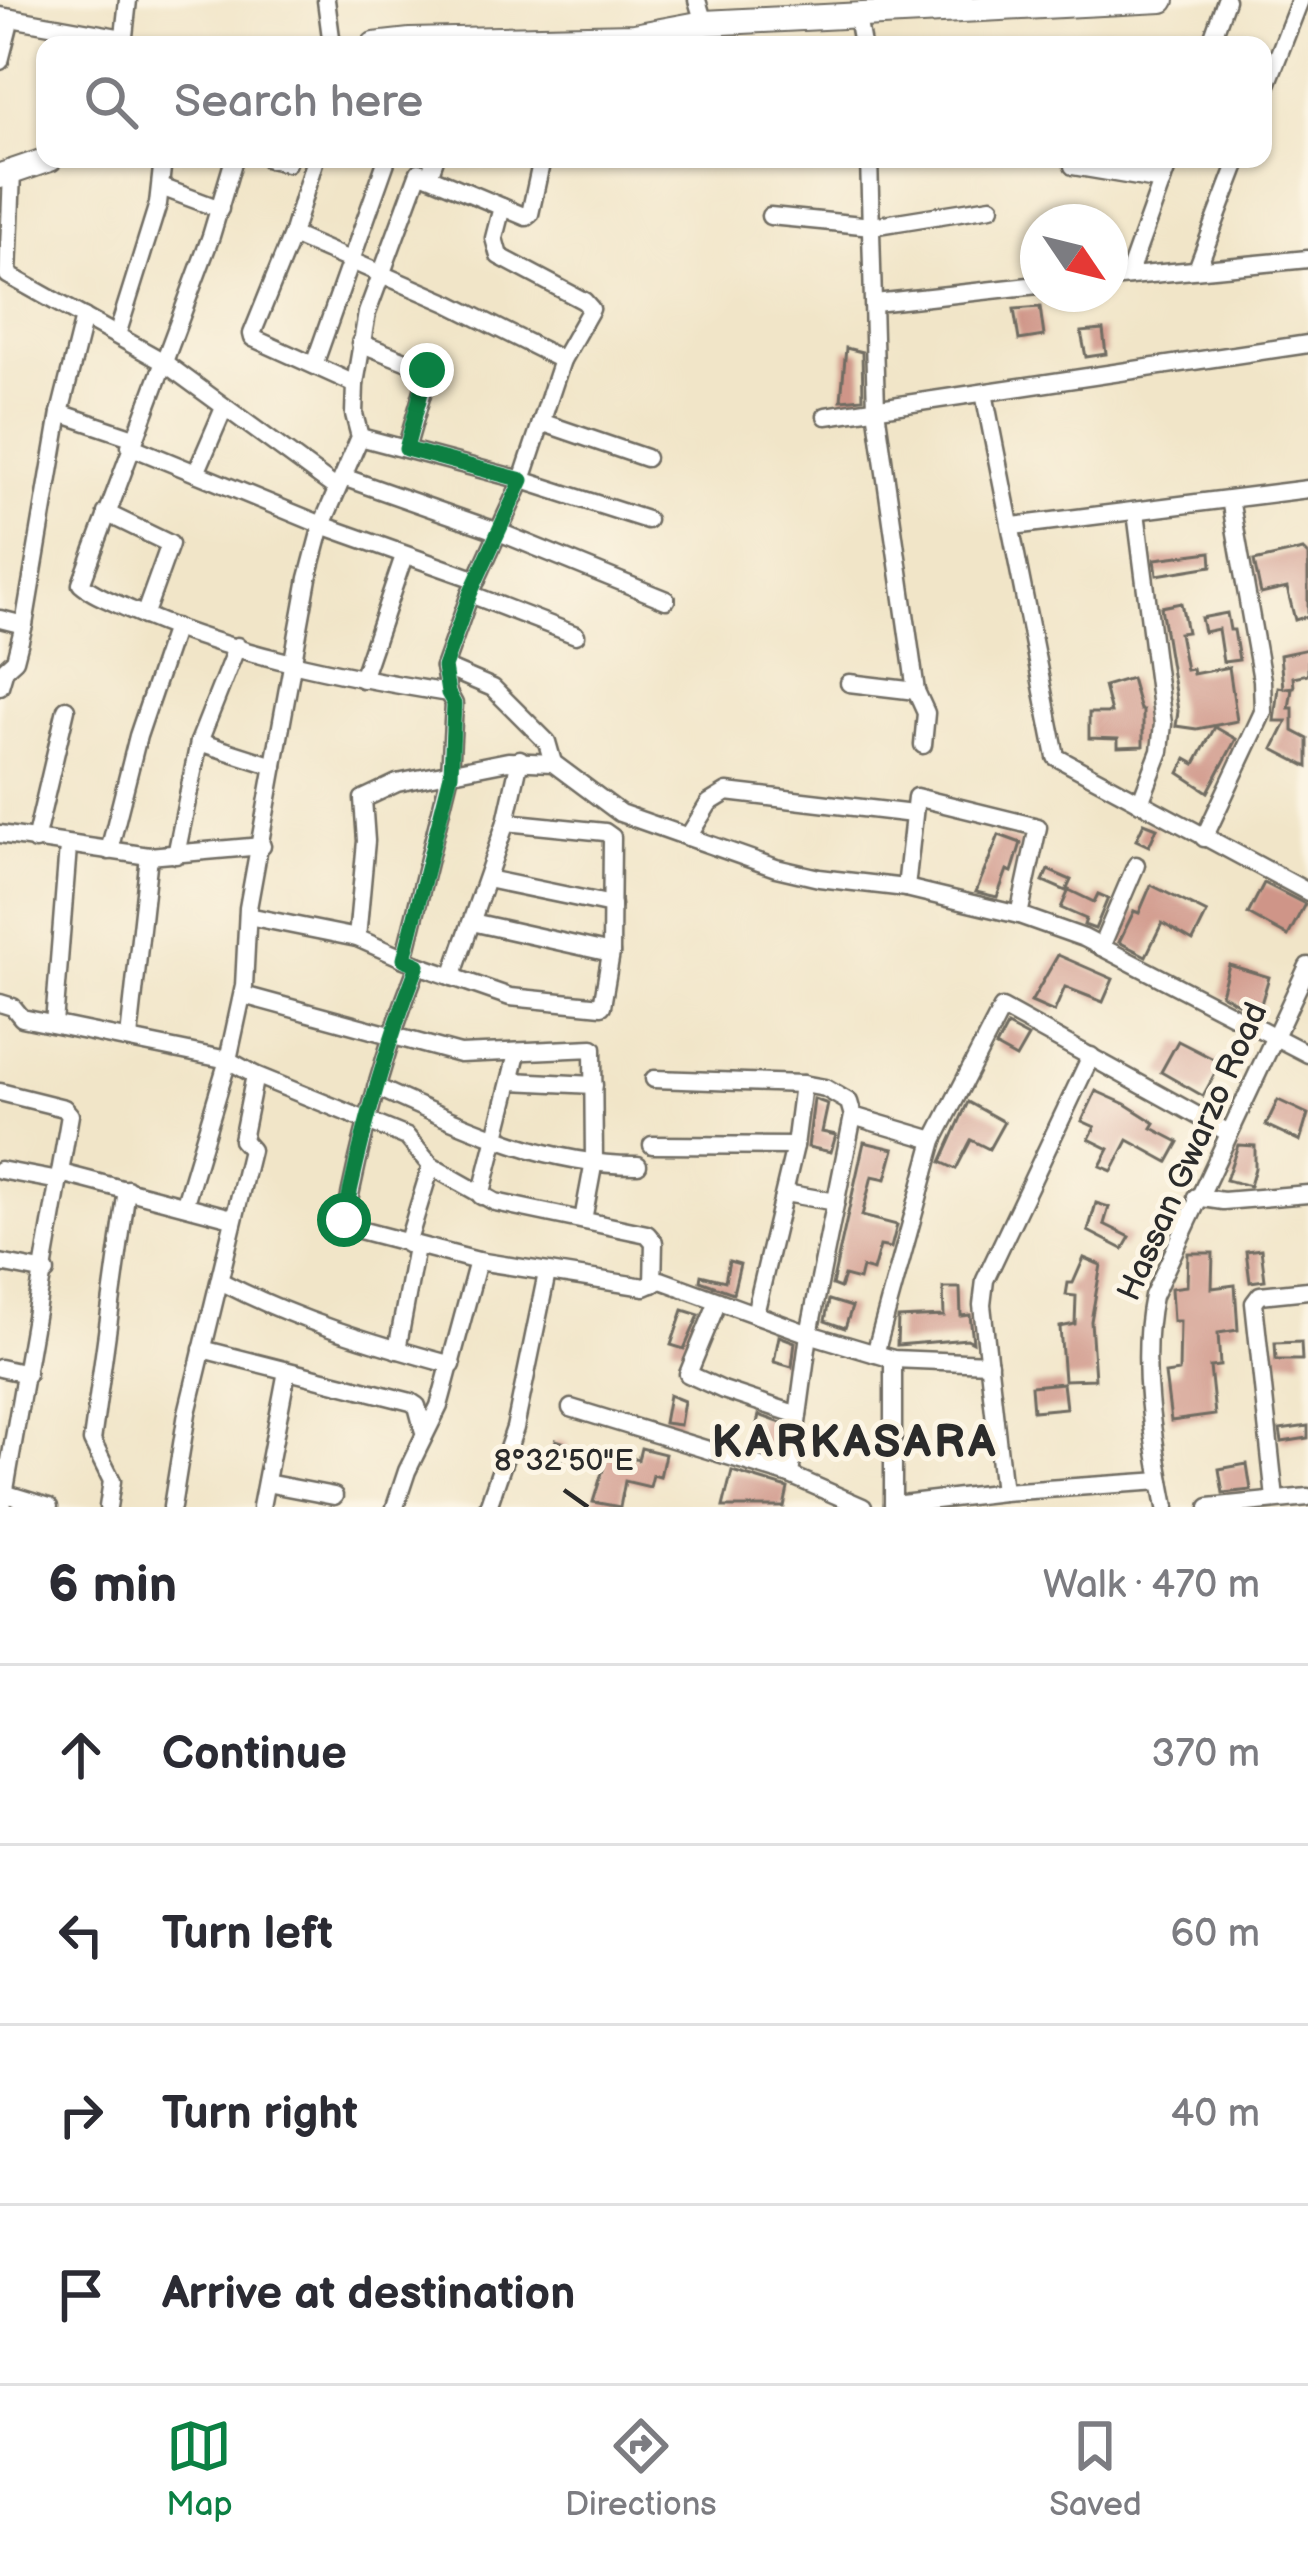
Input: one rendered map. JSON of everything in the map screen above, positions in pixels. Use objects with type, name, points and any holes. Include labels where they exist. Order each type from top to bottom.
[{"type":"street","points":[[124,36],[128,0]]},
{"type":"street","points":[[326,0],[331,36]]},
{"type":"street","points":[[602,36],[766,11],[857,16],[1162,0]]},
{"type":"street","points":[[1213,36],[1226,0]]},
{"type":"street","points":[[1272,72],[1300,0]]},
{"type":"street","points":[[857,16],[860,36]]},
{"type":"street","points":[[0,61],[6,17],[58,36]]},
{"type":"street","points":[[36,164],[6,174],[7,271],[163,361],[224,408],[340,483],[499,532],[667,600]]},
{"type":"street","points":[[117,335],[161,187],[162,168]]},
{"type":"street","points":[[231,168],[81,584],[144,616],[237,646],[362,679],[448,693]]},
{"type":"street","points":[[312,168],[292,235],[252,334],[355,384]]},
{"type":"street","points":[[314,365],[383,168]]},
{"type":"street","points":[[185,1203],[228,1060],[242,994],[248,916],[292,661],[322,525],[360,437],[354,414],[355,384],[367,313],[418,173],[432,168],[529,217],[540,168]]},
{"type":"street","points":[[869,168],[876,409],[916,691],[926,713],[923,745]]},
{"type":"street","points":[[1084,168],[1162,181]]},
{"type":"street","points":[[1128,257],[1167,168]]},
{"type":"street","points":[[1197,269],[1236,168]]},
{"type":"street","points":[[161,187],[220,208]]},
{"type":"street","points":[[502,207],[494,238],[499,256],[591,309],[562,359],[522,480],[473,587],[444,667],[454,704],[451,774],[411,962],[344,1220],[352,1228],[478,1261],[645,1287],[664,1284],[884,1356],[989,1363]]},
{"type":"street","points":[[770,216],[872,226],[991,207]]},
{"type":"street","points":[[292,235],[384,273],[562,359]]},
{"type":"street","points":[[1128,276],[1308,259]]},
{"type":"street","points":[[875,303],[1020,287]]},
{"type":"street","points":[[337,302],[367,313]]},
{"type":"street","points":[[0,686],[5,669],[15,660],[24,626],[60,413],[84,317]]},
{"type":"street","points":[[360,343],[428,373],[406,449]]},
{"type":"street","points":[[826,416],[1308,344]]},
{"type":"street","points":[[984,393],[1056,757],[1308,892]]},
{"type":"street","points":[[196,473],[224,408]]},
{"type":"street","points":[[60,413],[404,556],[577,634]]},
{"type":"street","points":[[541,422],[646,458]]},
{"type":"street","points":[[360,437],[522,480],[647,520]]},
{"type":"street","points":[[1013,526],[1308,489]]},
{"type":"street","points":[[1204,838],[1263,712],[1262,680],[1230,500]]},
{"type":"street","points":[[1136,512],[1163,724],[1160,751],[1140,803]]},
{"type":"street","points":[[106,513],[170,544],[144,616]]},
{"type":"street","points":[[362,679],[404,556]]},
{"type":"street","points":[[0,620],[24,626]]},
{"type":"street","points":[[110,851],[138,736],[175,627]]},
{"type":"street","points":[[176,855],[199,742],[237,646]]},
{"type":"street","points":[[444,667],[494,688],[547,742],[553,763]]},
{"type":"street","points":[[849,682],[916,691]]},
{"type":"street","points":[[35,841],[66,709]]},
{"type":"street","points":[[199,742],[274,766]]},
{"type":"street","points":[[452,977],[506,822],[520,759]]},
{"type":"street","points":[[357,938],[367,828],[363,799],[397,783],[520,759],[553,763],[628,816],[804,875],[906,888],[1019,915],[1101,947],[1308,1054]]},
{"type":"street","points":[[688,837],[709,803],[727,792],[913,814]]},
{"type":"street","points":[[906,888],[917,797],[1038,826],[1019,915]]},
{"type":"street","points":[[248,916],[357,938],[510,997],[598,1008],[604,1000],[611,953],[609,834],[506,822]]},
{"type":"street","points":[[0,834],[149,856],[262,847]]},
{"type":"street","points":[[54,1024],[68,847]]},
{"type":"street","points":[[129,1038],[149,856]]},
{"type":"street","points":[[1101,947],[1136,866]]},
{"type":"street","points":[[487,879],[612,905]]},
{"type":"street","points":[[472,922],[611,953]]},
{"type":"street","name":"Hassan Gwarzo Road","points":[[1166,1507],[1149,1385],[1147,1323],[1153,1296],[1308,966]]},
{"type":"street","points":[[242,994],[460,1054],[592,1048],[594,1161],[583,1220]]},
{"type":"street","points":[[0,1003],[14,1007],[22,1018],[228,1060],[406,1138],[431,1166],[481,1196],[652,1237],[664,1284]]},
{"type":"street","points":[[1160,1481],[1003,1492],[893,1506],[884,1356],[934,1140],[1003,1008],[1229,1133]]},
{"type":"street","points":[[481,1196],[517,1054]]},
{"type":"street","points":[[1003,1492],[982,1305],[985,1280],[1091,1056]]},
{"type":"street","points":[[172,1507],[187,1413],[250,1154],[242,1139],[255,1075]]},
{"type":"street","points":[[654,1079],[803,1084],[849,1102],[853,1116],[809,1334],[790,1475]]},
{"type":"street","points":[[512,1081],[594,1085]]},
{"type":"street","points":[[755,1314],[795,1146],[803,1084]]},
{"type":"street","points":[[376,1087],[498,1141],[638,1165]]},
{"type":"street","points":[[0,1092],[68,1110],[46,1272],[2,1497],[49,1507]]},
{"type":"street","points":[[853,1116],[934,1140]]},
{"type":"street","points":[[652,1145],[795,1146]]},
{"type":"street","points":[[397,1350],[412,1246],[431,1166]]},
{"type":"street","points":[[0,1171],[128,1190],[232,1218]]},
{"type":"street","points":[[108,1507],[112,1481],[92,1441],[128,1190]]},
{"type":"street","points":[[784,1193],[836,1202]]},
{"type":"street","points":[[1196,1196],[1223,1201],[1308,1193]]},
{"type":"street","points":[[395,1507],[439,1406],[478,1261]]},
{"type":"street","points":[[0,1263],[46,1272]]},
{"type":"street","points":[[488,1507],[515,1428],[547,1273]]},
{"type":"street","points":[[220,1281],[289,1315],[452,1365]]},
{"type":"street","points":[[1275,1499],[1254,1303],[1260,1295],[1308,1290]]},
{"type":"street","points":[[718,1301],[688,1374],[798,1415]]},
{"type":"street","points":[[202,1349],[411,1402],[417,1406],[424,1432]]},
{"type":"street","points":[[0,1368],[27,1374]]},
{"type":"street","points":[[261,1507],[287,1371]]},
{"type":"street","points":[[571,1408],[790,1475],[863,1507]]},
{"type":"street","points":[[266,1483],[334,1496]]},
{"type":"street","points":[[1209,1507],[1304,1500]]},
{"type":"building","points":[[1014,309],[1041,312],[1044,336],[1019,340]]},
{"type":"building","points":[[1103,330],[1106,354],[1086,357],[1081,332]]},
{"type":"building","points":[[846,348],[862,352],[863,398],[841,400]]},
{"type":"building","points":[[1303,550],[1308,555],[1308,616],[1295,620],[1287,588],[1261,594],[1254,561]]},
{"type":"building","points":[[1211,552],[1212,566],[1157,575],[1155,559]]},
{"type":"building","points":[[1181,603],[1187,632],[1179,633],[1186,670],[1192,669],[1193,674],[1229,667],[1237,721],[1197,729],[1176,726],[1178,711],[1161,607]]},
{"type":"building","points":[[1227,613],[1239,660],[1223,662],[1218,629],[1204,632],[1201,618]]},
{"type":"building","points":[[1308,649],[1308,674],[1293,677],[1294,687],[1285,688],[1292,689],[1293,731],[1308,739],[1308,767],[1273,749],[1287,721],[1274,721],[1278,687],[1283,688],[1280,655]]},
{"type":"building","points":[[1131,678],[1143,710],[1143,746],[1118,747],[1118,739],[1089,738],[1089,713],[1111,713],[1104,686]]},
{"type":"building","points":[[1215,727],[1236,739],[1208,792],[1179,773],[1186,759],[1195,764]]},
{"type":"building","points":[[1144,823],[1157,828],[1149,846],[1136,840]]},
{"type":"building","points":[[999,835],[1021,843],[997,897],[976,892]]},
{"type":"building","points":[[1048,870],[1071,880],[1066,891],[1043,881]]},
{"type":"building","points":[[1264,883],[1305,904],[1288,936],[1248,914]]},
{"type":"building","points":[[1151,885],[1207,913],[1193,941],[1162,923],[1146,956],[1119,942]]},
{"type":"building","points":[[1069,890],[1094,902],[1098,894],[1108,898],[1095,929],[1084,925],[1086,919],[1061,908]]},
{"type":"building","points":[[1058,955],[1113,979],[1103,1002],[1065,987],[1054,1012],[1031,1002]]},
{"type":"building","points":[[1229,965],[1269,977],[1258,1014],[1221,994]]},
{"type":"building","points":[[1007,1026],[1028,1037],[1016,1058],[996,1047]]},
{"type":"building","points":[[1178,1041],[1221,1063],[1203,1096],[1161,1072]]},
{"type":"building","points":[[1096,1091],[1125,1104],[1155,1123],[1152,1128],[1179,1142],[1168,1162],[1128,1140],[1112,1171],[1100,1166],[1109,1149],[1089,1139],[1095,1127],[1082,1121]]},
{"type":"building","points":[[814,1099],[828,1104],[822,1132],[836,1135],[831,1152],[808,1147]]},
{"type":"building","points":[[1278,1100],[1308,1114],[1300,1141],[1266,1125]]},
{"type":"building","points":[[968,1102],[1004,1122],[989,1149],[971,1140],[956,1169],[941,1162]]},
{"type":"building","points":[[864,1142],[894,1149],[886,1179],[872,1176],[862,1216],[897,1225],[891,1248],[880,1246],[873,1271],[862,1268],[859,1280],[844,1276],[840,1288],[832,1285]]},
{"type":"building","points":[[1238,1145],[1255,1146],[1250,1186],[1226,1180]]},
{"type":"building","points":[[1096,1203],[1109,1207],[1104,1224],[1130,1237],[1123,1249],[1088,1231]]},
{"type":"building","points":[[1261,1249],[1265,1280],[1250,1282],[1246,1251]]},
{"type":"building","points":[[1188,1253],[1213,1253],[1212,1288],[1235,1285],[1238,1330],[1218,1333],[1220,1366],[1210,1367],[1215,1415],[1171,1421],[1165,1374],[1179,1372],[1180,1321],[1173,1321],[1171,1288],[1187,1286]]},
{"type":"building","points":[[1084,1258],[1101,1265],[1091,1321],[1095,1379],[1064,1380],[1060,1327],[1075,1324],[1076,1296],[1066,1295]]},
{"type":"building","points":[[729,1261],[740,1264],[733,1293],[700,1281],[701,1275],[725,1281]]},
{"type":"building","points":[[943,1288],[960,1288],[961,1316],[970,1315],[973,1342],[897,1345],[898,1318],[944,1316]]},
{"type":"building","points":[[829,1300],[852,1307],[845,1328],[825,1321]]},
{"type":"building","points":[[683,1310],[699,1315],[684,1349],[671,1345]]},
{"type":"building","points":[[779,1336],[795,1342],[792,1367],[774,1362]]},
{"type":"building","points":[[1301,1342],[1302,1360],[1276,1360],[1275,1343]]},
{"type":"building","points":[[1063,1383],[1066,1408],[1033,1411],[1031,1386]]},
{"type":"building","points":[[669,1395],[684,1401],[680,1425],[664,1423]]},
{"type":"building","points":[[759,1415],[784,1424],[780,1456],[751,1449]]},
{"type":"building","points":[[1308,1426],[1308,1438],[1282,1442],[1280,1430]]},
{"type":"building","points":[[556,1440],[568,1444],[559,1468],[548,1464]]},
{"type":"building","points":[[641,1448],[665,1454],[660,1477],[653,1475],[650,1487],[625,1481],[620,1507],[593,1502],[609,1450],[638,1460]]},
{"type":"building","points":[[1247,1464],[1251,1490],[1223,1493],[1219,1469]]},
{"type":"building","points":[[732,1471],[788,1488],[784,1507],[723,1507]]},
{"type":"district","name":"KARKASARA","points":[[855,1441]]},
{"type":"route","points":[[344,1220],[391,1033],[418,965],[404,959],[451,774],[454,704],[444,667],[470,594],[522,480],[406,449],[427,370]]}]
